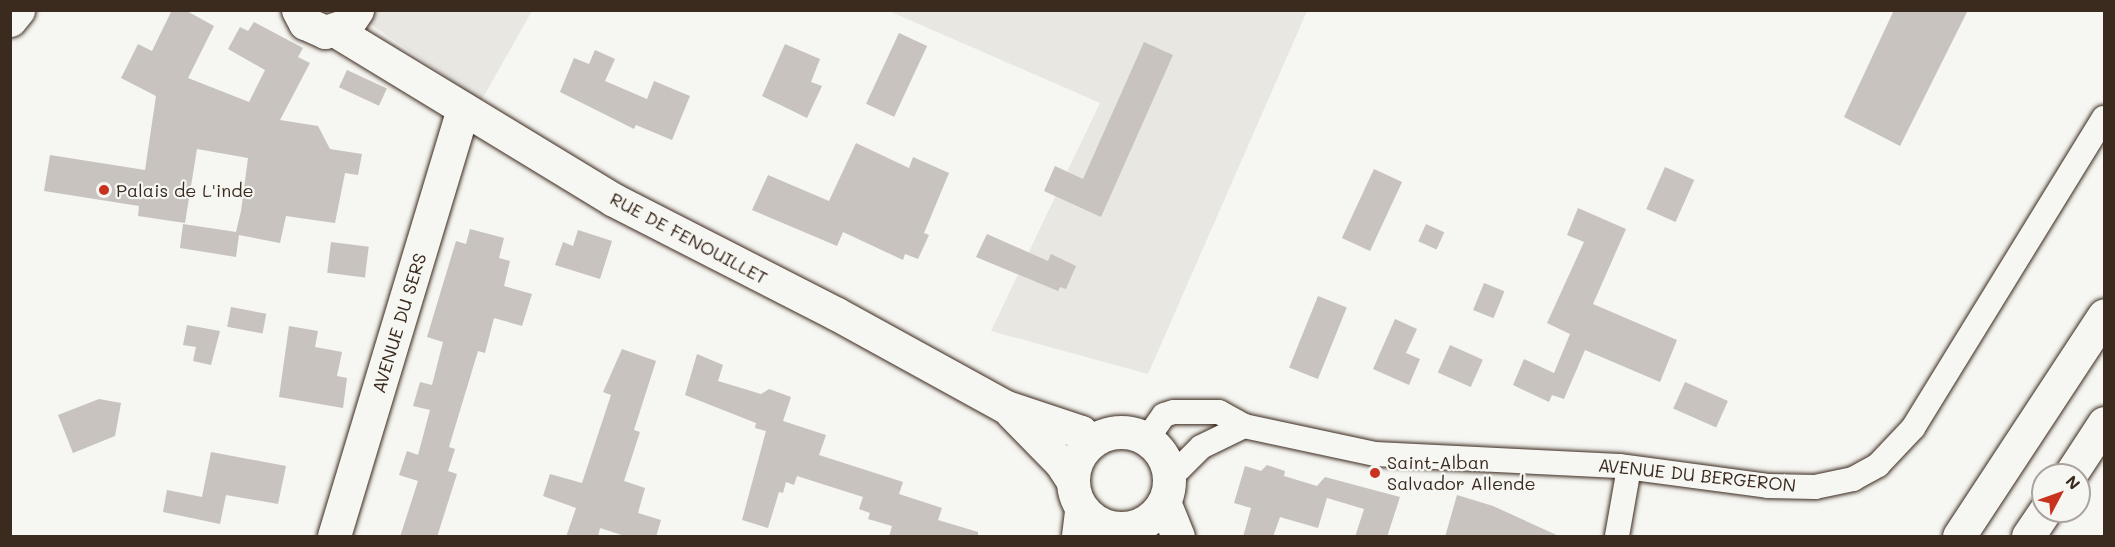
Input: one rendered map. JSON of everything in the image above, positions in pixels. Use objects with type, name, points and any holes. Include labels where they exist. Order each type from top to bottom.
[{"type":"main road","points":[[10,20],[18,10]]},
{"type":"main road","points":[[296,12],[314,29],[349,19]]},
{"type":"main road","name":"RUE DE FENOUILLET","points":[[349,19],[378,57],[614,200],[835,313],[1006,407],[1082,432],[1091,441]]},
{"type":"main road","name":"AVENUE DU SERS","points":[[334,537],[463,109]]},
{"type":"main road","points":[[1959,537],[2104,315]]},
{"type":"main road","name":"RUE DE FENOUILLET","points":[[1006,407],[1061,463],[1088,516],[1117,532],[1150,519],[1167,491]]},
{"type":"main road","points":[[2078,463],[2104,423]]},
{"type":"main road","points":[[1075,492],[1078,457],[1091,441],[1122,432],[1156,427],[1178,537]]},
{"type":"main road","points":[[2028,537],[2037,523]]},
{"type":"street","name":"AVENUE DU BERGERON","points":[[1156,427],[1174,412],[1218,412],[1244,426],[1375,454],[1629,468],[1758,485],[1815,487],[1853,479],[1878,465],[1913,428],[2104,118]]},
{"type":"street","points":[[1167,491],[1201,447],[1244,426]]},
{"type":"street","points":[[1617,537],[1629,468]]},
{"type":"street","points":[[1074,537],[1075,492]]},
{"type":"shaded area","points":[[352,11],[532,11],[481,101]]},
{"type":"shaded area","points":[[889,11],[1307,11],[1148,374],[991,331],[1100,103]]},
{"type":"building","points":[[172,10],[185,10],[214,26],[188,78],[249,102],[265,70],[228,49],[240,27],[248,31],[254,22],[303,48],[298,57],[310,63],[280,120],[318,126],[330,149],[362,154],[358,175],[345,173],[335,223],[286,216],[280,243],[239,235],[236,257],[180,248],[183,224],[236,232],[241,211],[248,158],[197,149],[185,223],[138,216],[139,206],[44,191],[50,155],[145,170],[156,96],[121,78],[138,44],[152,51]]},
{"type":"building","points":[[1894,10],[1968,10],[1900,146],[1844,117]]},
{"type":"building","points":[[899,33],[927,46],[894,117],[866,104]]},
{"type":"building","points":[[1144,42],[1173,55],[1101,217],[1044,191],[1055,166],[1083,179]]},
{"type":"building","points":[[785,44],[820,59],[811,82],[822,86],[807,118],[762,96]]},
{"type":"building","points":[[595,50],[615,59],[605,81],[647,99],[654,81],[690,96],[672,140],[636,125],[634,129],[560,92],[574,58],[589,64]]},
{"type":"building","points":[[347,70],[387,89],[379,106],[339,87]]},
{"type":"building","points":[[856,143],[909,168],[913,157],[949,173],[924,233],[929,235],[918,259],[905,254],[903,260],[843,232],[837,246],[752,210],[768,175],[829,201]]},
{"type":"building","points":[[1665,167],[1694,180],[1676,222],[1646,209]]},
{"type":"building","points":[[1374,169],[1402,182],[1370,251],[1342,238]]},
{"type":"building","points":[[1578,208],[1626,229],[1593,304],[1677,340],[1660,382],[1585,350],[1564,399],[1552,395],[1549,402],[1513,385],[1524,359],[1554,373],[1570,334],[1547,323],[1584,242],[1567,235]]},
{"type":"building","points":[[1426,224],[1444,232],[1437,249],[1418,241]]},
{"type":"building","points":[[470,229],[504,238],[499,258],[510,261],[504,286],[532,294],[522,326],[494,318],[485,353],[478,351],[449,447],[455,449],[448,471],[457,474],[437,537],[400,537],[418,481],[399,475],[407,451],[418,455],[430,410],[413,406],[420,382],[432,385],[443,342],[427,337],[456,241],[466,244]]},
{"type":"building","points":[[578,230],[612,241],[600,279],[555,265],[563,242],[573,246]]},
{"type":"building","points":[[987,234],[1048,261],[1051,254],[1076,266],[1066,289],[1060,287],[1058,291],[976,257]]},
{"type":"building","points":[[331,242],[369,247],[365,277],[327,273]]},
{"type":"building","points":[[1484,283],[1504,291],[1494,318],[1473,310]]},
{"type":"building","points":[[1318,296],[1347,308],[1318,379],[1289,367]]},
{"type":"building","points":[[231,307],[266,314],[263,334],[227,327]]},
{"type":"building","points":[[1395,319],[1417,329],[1406,353],[1420,359],[1409,385],[1373,369]]},
{"type":"building","points":[[187,325],[220,331],[211,365],[193,361],[196,347],[183,345]]},
{"type":"building","points":[[289,326],[318,331],[315,347],[342,352],[337,376],[347,378],[343,408],[279,397]]},
{"type":"building","points":[[1450,345],[1483,360],[1471,387],[1438,372]]},
{"type":"building","points":[[622,349],[656,361],[634,430],[640,432],[624,481],[645,488],[638,513],[661,520],[656,537],[628,537],[600,528],[598,537],[566,537],[576,508],[543,496],[550,474],[582,483],[611,395],[603,392]]},
{"type":"building","points":[[697,354],[723,365],[718,381],[761,394],[769,389],[791,397],[783,421],[826,435],[819,455],[903,482],[899,494],[942,508],[938,520],[978,532],[978,537],[889,537],[892,526],[868,519],[870,513],[859,509],[863,497],[797,476],[794,485],[786,482],[783,493],[779,492],[768,528],[742,520],[766,431],[755,428],[756,423],[685,395]]},
{"type":"building","points":[[1685,382],[1728,401],[1716,428],[1673,408]]},
{"type":"building","points":[[99,399],[121,403],[115,436],[73,453],[58,415]]},
{"type":"building","points":[[211,452],[286,466],[278,504],[226,495],[220,524],[163,512],[167,490],[202,497]]},
{"type":"building","points":[[1267,465],[1285,471],[1284,476],[1317,486],[1325,477],[1400,497],[1387,537],[1355,537],[1364,509],[1327,498],[1318,528],[1280,517],[1273,537],[1243,537],[1251,508],[1234,503],[1245,466],[1261,471]]},
{"type":"building","points":[[1457,495],[1493,506],[1561,537],[1445,537]]},
{"type":"place","name":"Palais de L'inde","points":[[104,190]]},
{"type":"place","name":"Saint-Alban Salvador Allende","points":[[1375,473]]}]
